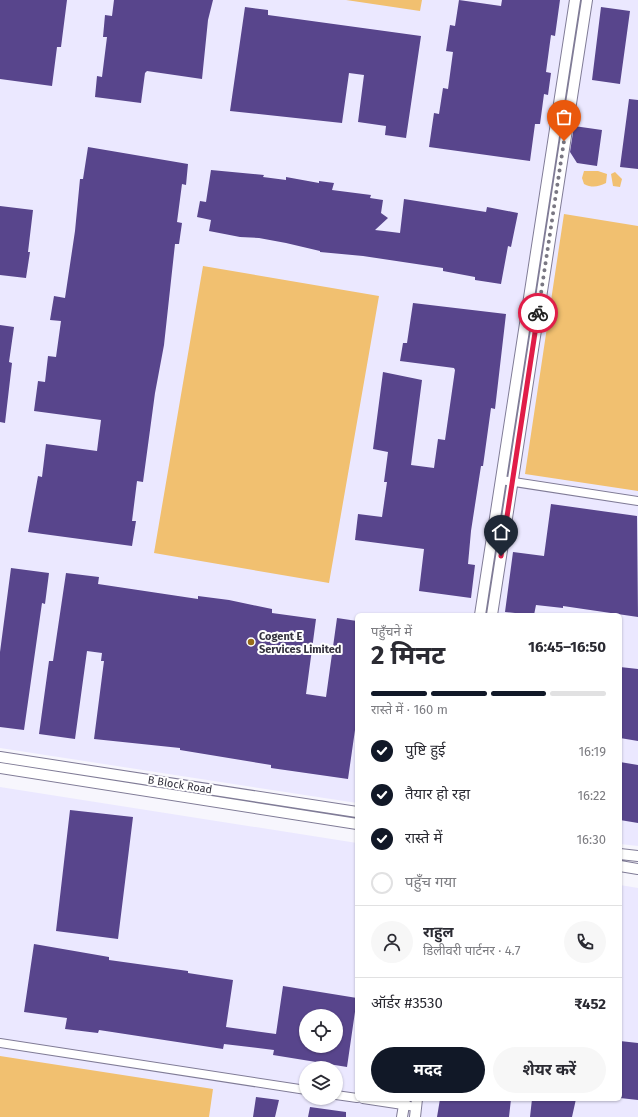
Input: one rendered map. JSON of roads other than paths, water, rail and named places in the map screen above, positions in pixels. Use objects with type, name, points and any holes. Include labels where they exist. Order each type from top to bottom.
[{"type":"street","points":[[480,613],[575,0]]},
{"type":"street","points":[[492,613],[587,0]]},
{"type":"street","points":[[501,480],[638,501]]},
{"type":"street","name":"B Block Road","points":[[0,757],[355,812]]},
{"type":"street","name":"B Block Road","points":[[0,768],[355,824]]},
{"type":"street","points":[[622,854],[638,856]]},
{"type":"street","points":[[622,866],[638,869]]},
{"type":"street","points":[[0,1043],[299,1089]]},
{"type":"street","points":[[343,1096],[355,1098]]},
{"type":"street","points":[[391,1101],[405,1102],[416,1108]]},
{"type":"street","points":[[402,1117],[405,1102]]},
{"type":"place","name":"Cogent E Services Limited","points":[[251,642]]}]
